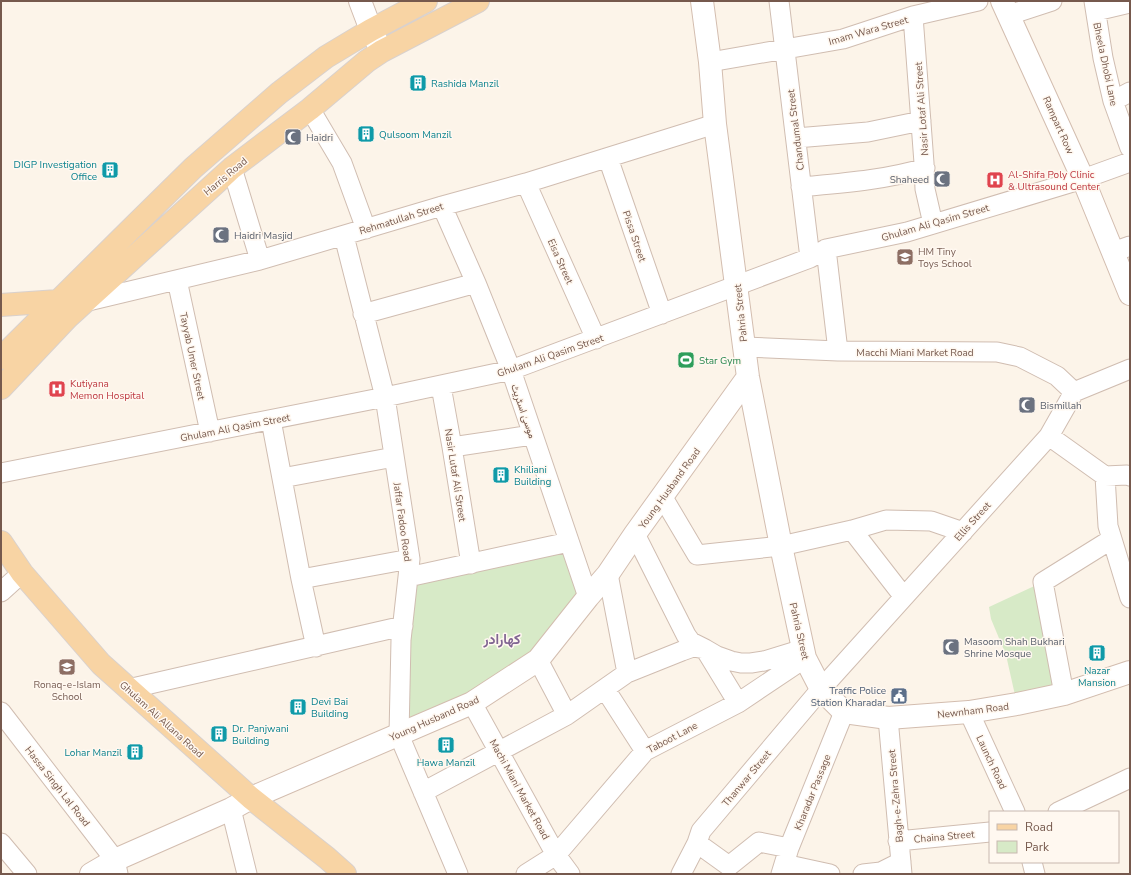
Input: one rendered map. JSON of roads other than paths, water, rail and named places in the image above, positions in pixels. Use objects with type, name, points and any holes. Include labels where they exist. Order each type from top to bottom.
[{"type":"main road","points":[[1,358],[193,168],[279,93],[326,57],[371,30],[426,1]]},
{"type":"main road","name":"Harris Road","points":[[1,388],[68,317],[232,168],[310,109],[367,61],[382,51],[478,1]]},
{"type":"main road","points":[[1,305],[58,301]]},
{"type":"main road","name":"Ghulam Ali Allana Road","points":[[1,542],[22,572],[101,664],[251,798],[345,874]]},
{"type":"street","points":[[360,1],[371,30],[382,51]]},
{"type":"street","name":"Pahria Street","points":[[702,1],[710,62],[715,124],[748,377],[781,546],[804,653],[821,689]]},
{"type":"street","name":"Chandumal Street","points":[[779,1],[802,187],[818,254],[838,351]]},
{"type":"street","name":"Imam Wara Street","points":[[710,62],[843,39],[913,16],[978,1]]},
{"type":"street","points":[[1006,8],[1052,1]]},
{"type":"street","points":[[1095,6],[1130,3]]},
{"type":"street","name":"Bheela Dhobi Lane","points":[[1095,6],[1103,58],[1113,101],[1130,148]]},
{"type":"street","name":"Rampart Row","points":[[1006,8],[1083,179],[1122,249],[1130,294]]},
{"type":"street","name":"Nasir Lotaf Ali Street","points":[[913,16],[925,168],[925,189],[933,224]]},
{"type":"street","points":[[1113,101],[1130,92]]},
{"type":"street","points":[[310,109],[342,164],[366,229]]},
{"type":"street","points":[[796,138],[868,132],[921,121]]},
{"type":"street","name":"Rehmatullah Street","points":[[84,302],[260,260],[442,206],[526,183],[715,124]]},
{"type":"street","name":"Pissa Street","points":[[608,158],[662,314]]},
{"type":"street","name":"Ghulam Ali Qasim Street","points":[[1,473],[385,398],[511,370],[818,254],[906,232],[1083,179],[1130,162]]},
{"type":"street","points":[[232,168],[260,260]]},
{"type":"street","points":[[802,187],[881,179],[925,168]]},
{"type":"street","name":"Eisa Street","points":[[526,183],[596,339]]},
{"type":"street","name":"موسیٰ اسٹریٹ","points":[[442,206],[476,283],[511,370],[588,597]]},
{"type":"street","name":"Jaffar Fadoo Road","points":[[344,236],[385,398],[409,568],[401,640],[399,735],[458,874]]},
{"type":"street","name":"Tayyab Umer Street","points":[[177,280],[210,432]]},
{"type":"street","points":[[363,314],[476,283]]},
{"type":"street","name":"Macchi Miani Market Road","points":[[744,347],[838,351],[997,352],[1020,357],[1057,376],[1074,392]]},
{"type":"street","points":[[1074,392],[1130,369]]},
{"type":"street","name":"Young Husband Road","points":[[92,874],[117,867],[251,798],[472,703],[538,660],[608,574],[748,377]]},
{"type":"street","name":"Nasir Lutaf Ali Street","points":[[440,386],[452,447],[471,564]]},
{"type":"street","name":"Ellis Street","points":[[821,689],[1049,436],[1074,392]]},
{"type":"street","points":[[271,420],[301,579],[316,647]]},
{"type":"street","points":[[452,447],[532,435]]},
{"type":"street","points":[[1049,436],[1105,476],[1130,476]]},
{"type":"street","points":[[282,478],[394,457]]},
{"type":"street","points":[[1105,476],[1108,526],[1130,598]]},
{"type":"street","points":[[661,498],[665,501],[697,555],[781,546],[852,530],[886,520],[932,521],[963,532]]},
{"type":"street","points":[[852,530],[904,597]]},
{"type":"street","points":[[635,534],[686,635],[691,642],[716,656],[731,661],[741,662],[764,661],[804,653]]},
{"type":"street","points":[[1064,694],[1043,582],[1112,539]]},
{"type":"street","points":[[301,579],[409,568],[471,564],[569,542]]},
{"type":"street","points":[[1,592],[22,572]]},
{"type":"street","points":[[608,574],[627,673]]},
{"type":"street","points":[[128,689],[403,626]]},
{"type":"street","points":[[423,792],[568,715],[627,673],[693,648],[704,649]]},
{"type":"street","points":[[704,649],[738,703]]},
{"type":"street","name":"Taboot Lane","points":[[526,874],[556,855],[645,751],[738,703],[804,653]]},
{"type":"street","points":[[538,660],[568,715]]},
{"type":"street","name":"Newnham Road","points":[[844,712],[888,718],[969,712],[1064,694],[1130,672]]},
{"type":"street","points":[[605,689],[645,751]]},
{"type":"street","points":[[821,689],[844,712]]},
{"type":"street","name":"Thanwar Street","points":[[681,874],[697,843],[701,830],[821,689]]},
{"type":"street","name":"Machi Miani Market Road","points":[[472,703],[556,855],[570,874]]},
{"type":"street","name":"Hassa Singh Lal Road","points":[[1,712],[117,867]]},
{"type":"street","name":"Kharadar Passage","points":[[785,862],[844,712]]},
{"type":"street","name":"Launch Road","points":[[969,712],[1015,811]]},
{"type":"street","name":"Bagh-e-Zehra Street","points":[[888,718],[901,868]]},
{"type":"street","points":[[1060,811],[1130,778]]},
{"type":"street","points":[[231,809],[247,874]]},
{"type":"street","name":"Chaina Street","points":[[898,841],[989,832]]},
{"type":"street","points":[[697,843],[729,866],[759,842],[785,862],[830,874]]},
{"type":"street","points":[[1,843],[27,874]]},
{"type":"street","points":[[1032,863],[1035,874]]},
{"type":"street","points":[[863,874],[901,868]]},
{"type":"place","name":"Rashida Manzil","points":[[418,83]]},
{"type":"place","name":"Qulsoom Manzil","points":[[366,134]]},
{"type":"place","name":"Haidri","points":[[293,137]]},
{"type":"place","name":"DIGP Investigation Office","points":[[110,170]]},
{"type":"place","name":"Shaheed","points":[[942,179]]},
{"type":"place","name":"Al-Shifa Poly Clinic & Ultrasound Center","points":[[995,180]]},
{"type":"place","name":"Haidri Masjid","points":[[221,235]]},
{"type":"place","name":"HM Tiny Toys School","points":[[905,257]]},
{"type":"place","name":"Star Gym","points":[[686,360]]},
{"type":"place","name":"Kutiyana Memon Hospital","points":[[57,389]]},
{"type":"place","name":"Bismillah","points":[[1027,405]]},
{"type":"place","name":"Khiliani Building","points":[[501,475]]},
{"type":"place","name":"Masoom Shah Bukhari Shrine Mosque","points":[[951,647]]},
{"type":"place","name":"Nazar Mansion","points":[[1097,653]]},
{"type":"place","name":"Ronaq-e-Islam School","points":[[67,667]]},
{"type":"place","name":"Traffic Police Station Kharadar","points":[[899,696]]},
{"type":"place","name":"Devi Bai Building","points":[[298,707]]},
{"type":"place","name":"Dr. Panjwani Building","points":[[219,734]]},
{"type":"place","name":"Hawa Manzil","points":[[446,745]]},
{"type":"place","name":"Lohar Manzil","points":[[135,752]]},
{"type":"district","name":"کھارادر","points":[[502,639]]}]
